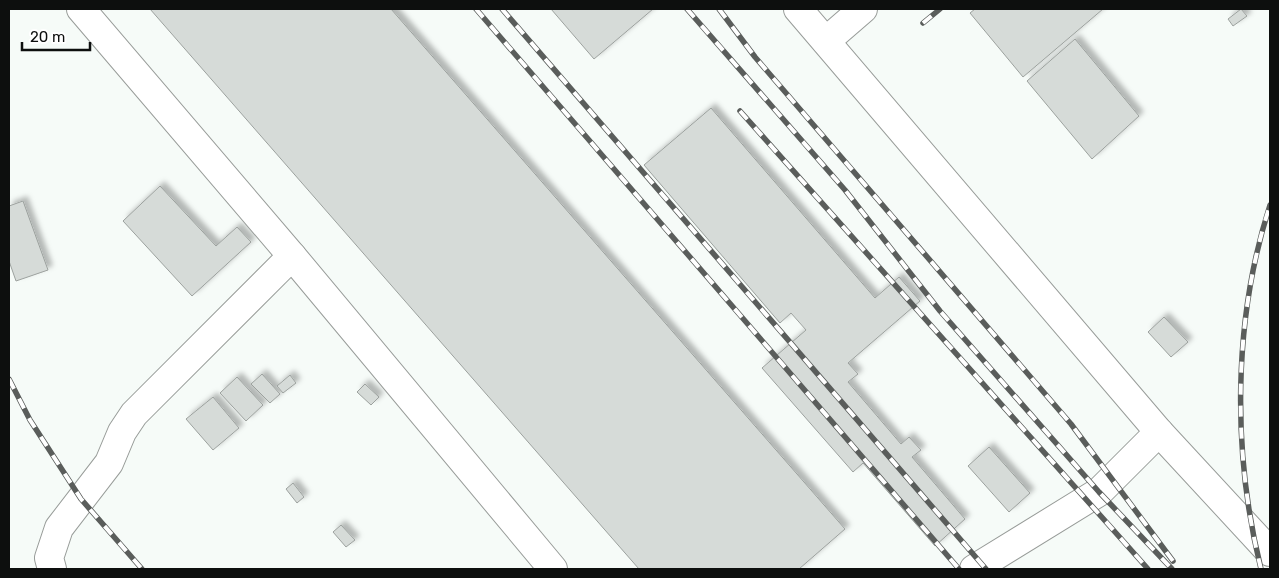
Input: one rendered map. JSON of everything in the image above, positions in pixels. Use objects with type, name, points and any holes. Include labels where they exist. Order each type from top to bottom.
[{"type":"lane","points":[[81,9],[292,256],[553,569]]},
{"type":"lane","points":[[798,9],[1158,432],[1270,552]]},
{"type":"lane","points":[[826,41],[863,9]]},
{"type":"lane","points":[[52,569],[49,558],[59,528],[109,463],[118,439],[134,414],[292,256]]},
{"type":"lane","points":[[974,569],[1100,492],[1158,432]]},
{"type":"building","points":[[150,9],[391,9],[845,529],[799,569],[639,569]]},
{"type":"building","points":[[551,9],[653,9],[594,59]]},
{"type":"building","points":[[975,9],[1103,9],[1023,77],[970,13]]},
{"type":"building","points":[[1241,9],[1247,16],[1233,26],[1228,19]]},
{"type":"building","points":[[1075,39],[1139,116],[1092,159],[1027,81]]},
{"type":"building","points":[[711,108],[875,298],[899,277],[920,301],[848,363],[858,374],[848,382],[901,444],[909,437],[921,450],[912,457],[965,519],[935,546],[863,463],[853,472],[762,368],[806,330],[791,313],[780,323],[644,165]]},
{"type":"building","points":[[160,186],[216,246],[237,227],[251,242],[192,296],[123,221]]},
{"type":"building","points":[[23,201],[48,270],[16,281],[9,261],[9,206]]},
{"type":"building","points":[[1164,317],[1188,342],[1171,357],[1148,332]]},
{"type":"building","points":[[262,374],[280,394],[270,403],[251,384]]},
{"type":"building","points":[[290,375],[296,383],[283,393],[277,386]]},
{"type":"building","points":[[237,377],[263,405],[246,421],[220,393]]},
{"type":"building","points":[[365,384],[379,397],[371,405],[357,392]]},
{"type":"building","points":[[213,397],[239,428],[213,450],[186,419]]},
{"type":"building","points":[[989,447],[1030,493],[1009,512],[968,466]]},
{"type":"building","points":[[293,483],[304,497],[297,503],[286,489]]},
{"type":"building","points":[[341,525],[355,540],[346,547],[333,532]]},
{"type":"railway","points":[[476,9],[959,569]]},
{"type":"railway","points":[[502,9],[986,569]]},
{"type":"railway","points":[[687,9],[845,190],[940,311],[1099,492],[1172,569]]},
{"type":"railway","points":[[719,9],[755,57],[1071,424],[1173,561]]},
{"type":"railway","points":[[923,23],[940,9]]},
{"type":"railway","points":[[740,111],[1148,569]]},
{"type":"railway","points":[[1261,569],[1245,479],[1241,433],[1241,386],[1243,340],[1249,294],[1258,249],[1270,205]]},
{"type":"railway","points":[[9,379],[30,420],[81,499],[142,569]]}]
